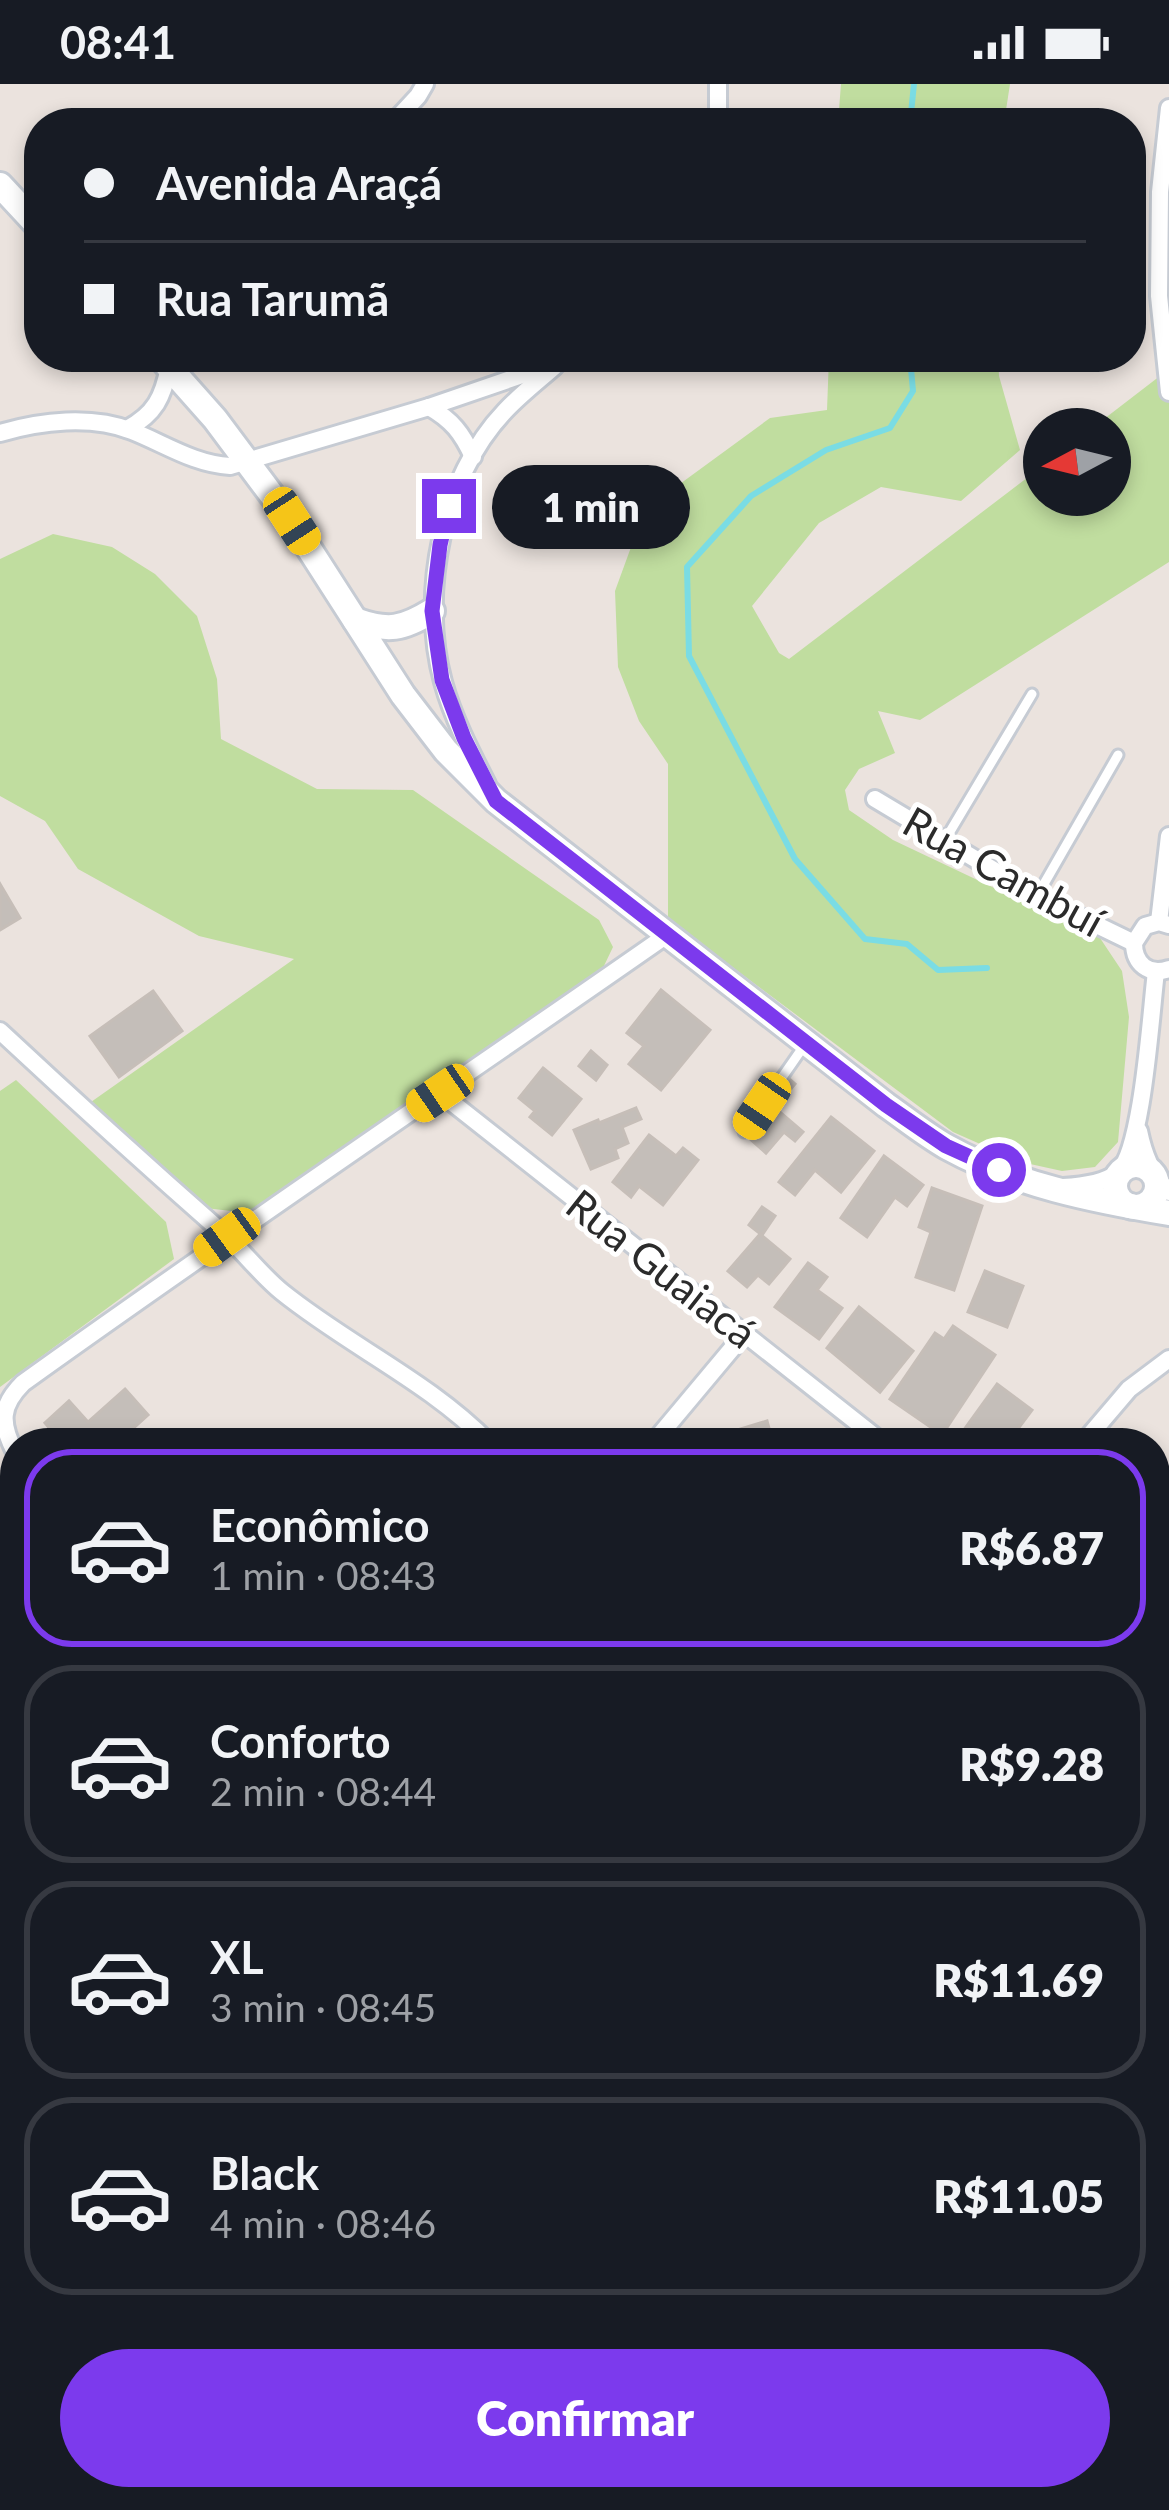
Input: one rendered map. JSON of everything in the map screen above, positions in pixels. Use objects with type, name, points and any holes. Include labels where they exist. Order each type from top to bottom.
[{"type":"street","points":[[407,108],[425,84]]},
{"type":"street","points":[[1169,108],[1160,192],[1159,296],[1169,392]]},
{"type":"street","points":[[0,185],[24,211]]},
{"type":"street","points":[[127,429],[157,406],[162,372]]},
{"type":"street","points":[[172,372],[292,521],[403,695],[496,801],[946,1146],[1048,1189],[1169,1213]]},
{"type":"street","points":[[0,433],[81,421],[127,429],[200,462],[230,466],[429,407],[527,372]]},
{"type":"street","points":[[496,801],[442,680],[432,611],[440,545],[449,506],[473,457],[503,412],[548,372]]},
{"type":"street","points":[[429,407],[463,435],[473,457]]},
{"type":"street","points":[[355,620],[394,628],[432,611]]},
{"type":"street","name":"Rua Cambuí","points":[[875,799],[1037,896],[1134,943]]},
{"type":"street","points":[[1162,1185],[1143,1206],[1131,1207],[1116,1192],[1115,1178],[1130,1152],[1137,1124],[1162,970],[1148,970],[1136,959],[1134,943],[1145,926],[1164,924],[1169,836]]},
{"type":"street","points":[[4,1428],[5,1400],[23,1383],[667,935]]},
{"type":"street","points":[[0,1031],[279,1290],[421,1384],[472,1428]]},
{"type":"street","name":"Rua Guaiacá","points":[[440,1093],[864,1428]]},
{"type":"street","points":[[1137,1124],[1144,1154],[1162,1185]]},
{"type":"street","points":[[1048,1189],[1096,1182],[1138,1164],[1162,1185]]},
{"type":"street","points":[[666,1428],[745,1333]]},
{"type":"street","points":[[1096,1428],[1129,1389],[1169,1359]]},
{"type":"lane","points":[[945,841],[1032,694]]},
{"type":"lane","points":[[1037,896],[1118,755]]},
{"type":"lane","points":[[744,1132],[806,1043]]},
{"type":"green space","points":[[841,84],[1010,84],[1006,108],[839,108]]},
{"type":"green space","points":[[1169,369],[1169,562],[920,720],[878,711],[895,753],[859,769],[845,790],[849,810],[893,840],[1100,938],[1122,971],[1129,1017],[1118,1142],[1095,1167],[1062,1171],[1021,1162],[953,1132],[668,919],[668,764],[639,721],[618,667],[615,591],[638,528],[673,489],[770,418],[827,410],[828,372],[999,372],[1020,450],[961,501],[881,487],[819,523],[752,606],[779,653],[789,659],[1023,481],[1023,516],[1131,516],[1131,408],[1118,408]]},
{"type":"green space","points":[[53,534],[112,547],[155,574],[197,616],[217,679],[221,739],[317,789],[413,790],[599,920],[613,947],[602,970],[256,1209],[205,1208],[91,1102],[294,959],[199,936],[78,869],[45,821],[0,796],[0,559]]},
{"type":"green space","points":[[16,1080],[166,1222],[174,1259],[0,1387],[0,1091]]},
{"type":"building","points":[[0,884],[20,918],[0,930]]},
{"type":"building","points":[[661,990],[710,1030],[661,1090],[629,1064],[644,1046],[627,1033]]},
{"type":"building","points":[[153,991],[182,1031],[119,1077],[90,1036]]},
{"type":"building","points":[[591,1051],[607,1065],[596,1080],[579,1066]]},
{"type":"building","points":[[543,1068],[581,1099],[552,1135],[530,1117],[535,1111],[519,1098]]},
{"type":"building","points":[[785,1075],[795,1084],[775,1108],[803,1132],[795,1141],[784,1132],[766,1153],[739,1129]]},
{"type":"building","points":[[636,1108],[641,1119],[622,1127],[628,1143],[615,1149],[618,1158],[591,1169],[574,1130]]},
{"type":"building","points":[[831,1117],[874,1151],[841,1192],[815,1170],[795,1195],[779,1182]]},
{"type":"building","points":[[649,1135],[676,1156],[683,1148],[698,1160],[663,1205],[639,1186],[631,1197],[613,1182]]},
{"type":"building","points":[[884,1156],[923,1185],[907,1206],[895,1197],[867,1237],[841,1218]]},
{"type":"building","points":[[932,1188],[982,1206],[954,1290],[916,1277],[931,1232],[919,1227]]},
{"type":"building","points":[[762,1207],[775,1216],[762,1235],[749,1225]]},
{"type":"building","points":[[760,1234],[790,1259],[769,1284],[758,1275],[747,1287],[728,1271]]},
{"type":"building","points":[[808,1263],[827,1277],[817,1290],[842,1308],[819,1339],[775,1307]]},
{"type":"building","points":[[985,1271],[1023,1286],[1007,1327],[968,1312]]},
{"type":"building","points":[[859,1307],[913,1351],[880,1392],[827,1348]]},
{"type":"building","points":[[953,1326],[995,1355],[947,1428],[932,1428],[890,1399],[935,1333],[944,1339]]},
{"type":"building","points":[[997,1384],[1032,1410],[1018,1428],[965,1428]]},
{"type":"building","points":[[125,1389],[148,1415],[134,1428],[49,1428],[45,1423],[69,1401],[88,1422]]},
{"type":"waterway","points":[[912,108],[914,84]]},
{"type":"waterway","points":[[911,372],[913,391],[890,428],[826,450],[751,496],[687,567],[689,656],[795,859],[865,939],[907,944],[938,970],[987,968]]},
{"type":"route","points":[[449,506],[432,611],[442,680],[496,801],[886,1105],[946,1146],[999,1170]]}]
